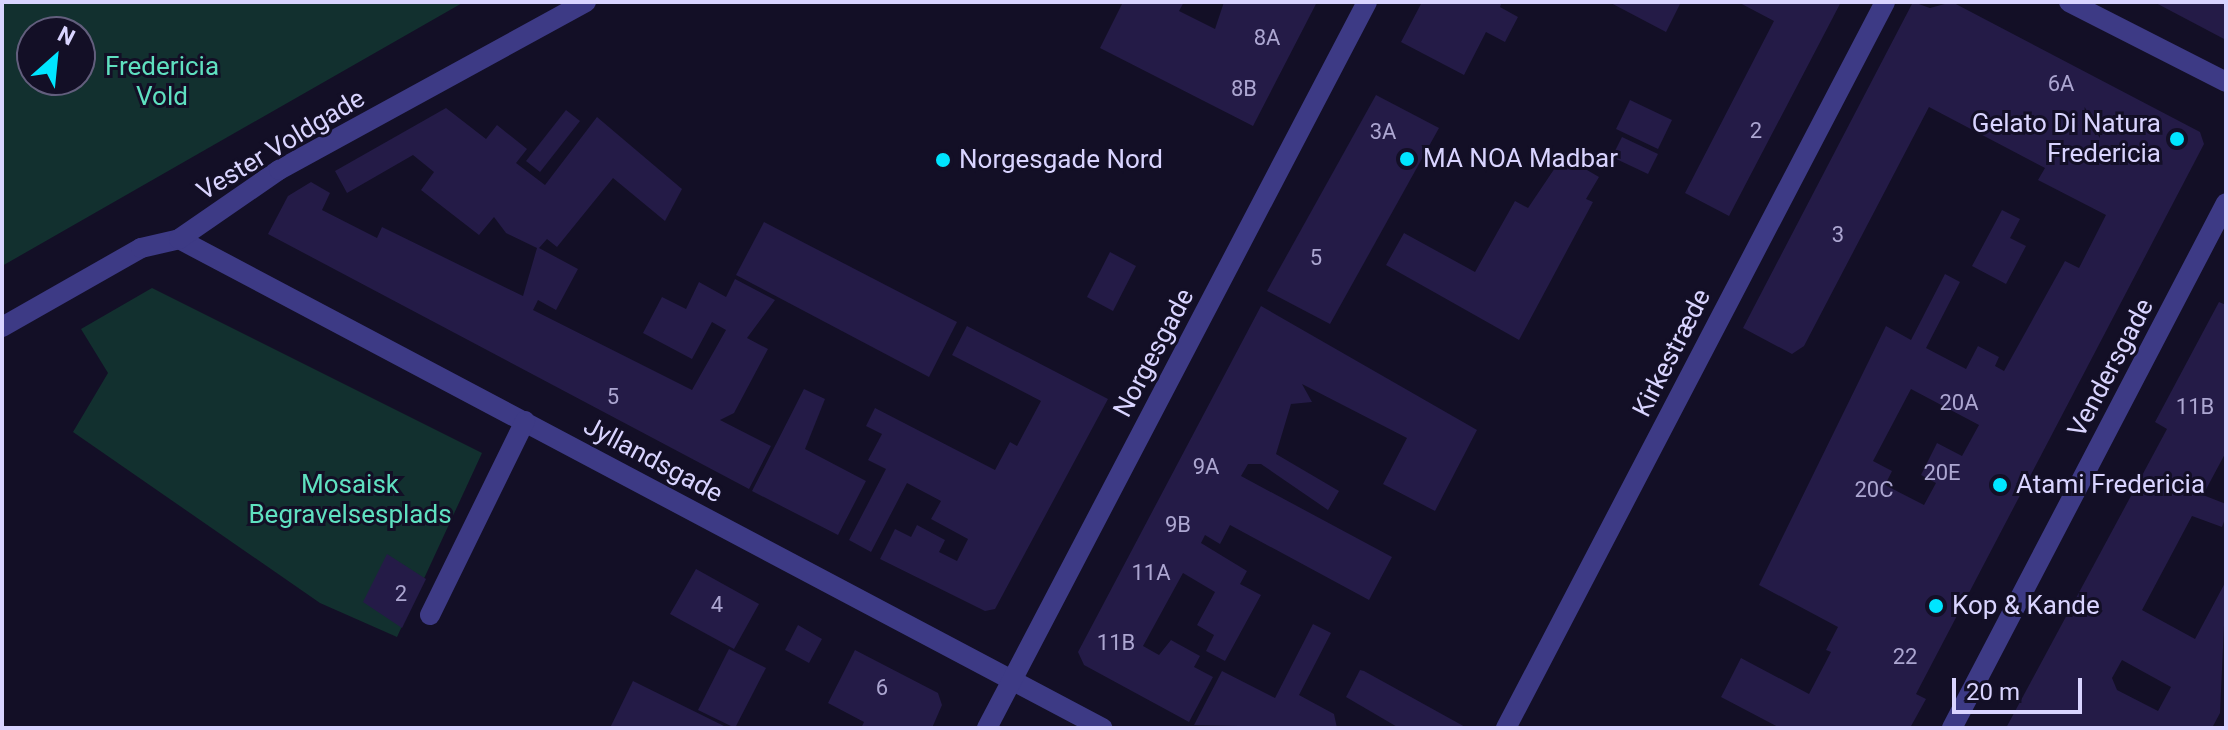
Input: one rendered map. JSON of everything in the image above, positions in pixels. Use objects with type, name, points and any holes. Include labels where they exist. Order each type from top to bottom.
[{"type":"street","name":"Vester Voldgade","points":[[2,327],[141,248],[179,239],[279,170],[586,2]]},
{"type":"street","name":"Norgesgade","points":[[987,728],[1367,2]]},
{"type":"street","name":"Kirkestræde","points":[[1506,728],[1885,2]]},
{"type":"street","points":[[2069,2],[2226,82]]},
{"type":"street","name":"Vendersgade","points":[[1952,728],[2226,203]]},
{"type":"street","name":"Jyllandsgade","points":[[179,239],[1102,728]]},
{"type":"street","points":[[430,615],[525,421]]},
{"type":"green space","name":"Fredericia Vold","points":[[2,2],[464,2],[2,266]]},
{"type":"green space","name":"Mosaisk Begravelsesplads","points":[[152,288],[482,453],[397,637],[320,603],[73,432],[108,373],[81,329]]},
{"type":"building","points":[[1123,2],[1184,2],[1179,11],[1215,29],[1224,2],[1317,2],[1253,126],[1100,48]]},
{"type":"building","points":[[1422,2],[1502,2],[1500,7],[1518,17],[1505,42],[1486,32],[1464,75],[1401,42]]},
{"type":"building","points":[[1609,2],[1681,2],[1666,32]]},
{"type":"building","points":[[1738,2],[1841,2],[1729,216],[1685,193],[1774,21]]},
{"type":"building","points":[[1913,2],[1930,8],[1952,2],[2200,132],[2204,144],[1916,694],[1926,699],[1910,728],[1780,728],[1721,697],[1741,658],[1809,694],[1831,652],[1826,650],[1838,627],[1759,585],[1886,326],[1911,340],[1945,274],[1960,282],[1926,348],[1966,369],[1978,346],[1999,357],[1995,366],[2004,371],[2065,261],[2079,268],[2106,215],[2038,180],[2045,168],[1929,107],[1804,346],[1792,354],[1743,328]],"holes":[[[1911,389],[1979,425],[1962,456],[1937,443],[1921,475],[1936,483],[1924,505],[1885,485],[1892,471],[1873,461]]]},
{"type":"building","points":[[2154,2],[2226,2],[2226,40]]},
{"type":"building","points":[[1376,95],[1439,128],[1330,324],[1267,291]]},
{"type":"building","points":[[1630,100],[1672,120],[1658,149],[1616,129]]},
{"type":"building","points":[[446,108],[486,139],[497,125],[527,149],[516,163],[545,185],[597,117],[682,189],[665,221],[613,178],[557,247],[547,239],[539,248],[578,269],[556,310],[538,300],[533,310],[692,390],[726,330],[712,322],[692,359],[643,333],[662,297],[686,309],[699,282],[726,297],[735,279],[775,300],[747,338],[768,349],[734,413],[720,420],[771,446],[749,489],[268,234],[288,196],[311,182],[330,193],[322,210],[377,238],[382,227],[523,296],[537,248],[506,233],[494,217],[479,235],[421,190],[434,172],[413,155],[347,193],[335,171]]},
{"type":"building","points":[[566,110],[580,121],[540,172],[526,161]]},
{"type":"building","points":[[1622,137],[1658,154],[1648,174],[1612,157]]},
{"type":"building","points":[[1563,156],[1599,177],[1586,199],[1593,202],[1519,340],[1386,265],[1404,233],[1475,272],[1515,201],[1528,208]]},
{"type":"building","points":[[2002,210],[2020,219],[2010,238],[2026,246],[2006,284],[1972,266]]},
{"type":"building","points":[[764,222],[957,322],[929,377],[736,275]]},
{"type":"building","points":[[1110,252],[1136,266],[1113,311],[1087,297]]},
{"type":"building","points":[[2219,302],[2226,305],[2226,452],[2203,495],[2226,504],[2226,516],[2222,527],[2192,516],[2142,610],[2195,639],[2226,581],[2220,713],[2212,728],[2006,728],[2167,429],[2155,422]],"holes":[[[2122,660],[2171,687],[2158,711],[2117,690],[2112,678]]]},
{"type":"building","points":[[1261,306],[1477,430],[1435,511],[1383,484],[1407,438],[1302,384],[1312,402],[1291,404],[1276,454],[1339,491],[1328,510],[1261,464],[1248,464],[1241,476],[1392,557],[1369,600],[1230,525],[1220,544],[1205,535],[1201,543],[1247,571],[1240,584],[1261,595],[1225,661],[1206,651],[1214,635],[1197,625],[1215,592],[1183,573],[1143,646],[1159,655],[1171,640],[1200,656],[1194,667],[1213,677],[1189,722],[1084,665],[1078,652]]},
{"type":"building","points":[[967,326],[1108,399],[995,609],[985,611],[880,559],[895,529],[911,537],[917,525],[945,540],[939,552],[957,561],[968,539],[931,519],[941,501],[907,483],[871,552],[849,540],[886,469],[868,460],[882,434],[866,426],[875,408],[995,470],[1010,442],[1017,446],[1041,401],[952,355]]},
{"type":"building","points":[[804,389],[825,399],[805,449],[866,481],[838,535],[752,491]]},
{"type":"building","points":[[387,554],[426,579],[402,628],[363,602]]},
{"type":"building","points":[[696,569],[759,604],[734,649],[670,614]]},
{"type":"building","points":[[1313,624],[1331,633],[1299,695],[1334,714],[1337,728],[1194,725],[1222,671],[1275,698]]},
{"type":"building","points":[[798,625],[822,639],[809,663],[785,650]]},
{"type":"building","points":[[729,649],[766,668],[735,728],[698,710]]},
{"type":"building","points":[[855,650],[938,693],[942,705],[932,728],[861,728],[864,722],[828,703]]},
{"type":"building","points":[[1360,670],[1467,728],[1399,728],[1346,697]]},
{"type":"building","points":[[633,681],[728,728],[610,728]]},
{"type":"place","name":"Gelato Di Natura Fredericia","points":[[2177,139]]},
{"type":"place","name":"MA NOA Madbar","points":[[1407,159]]},
{"type":"place","name":"Norgesgade Nord","points":[[943,160]]},
{"type":"place","name":"Atami Fredericia","points":[[2000,485]]},
{"type":"place","name":"Kop & Kande","points":[[1936,606]]}]
